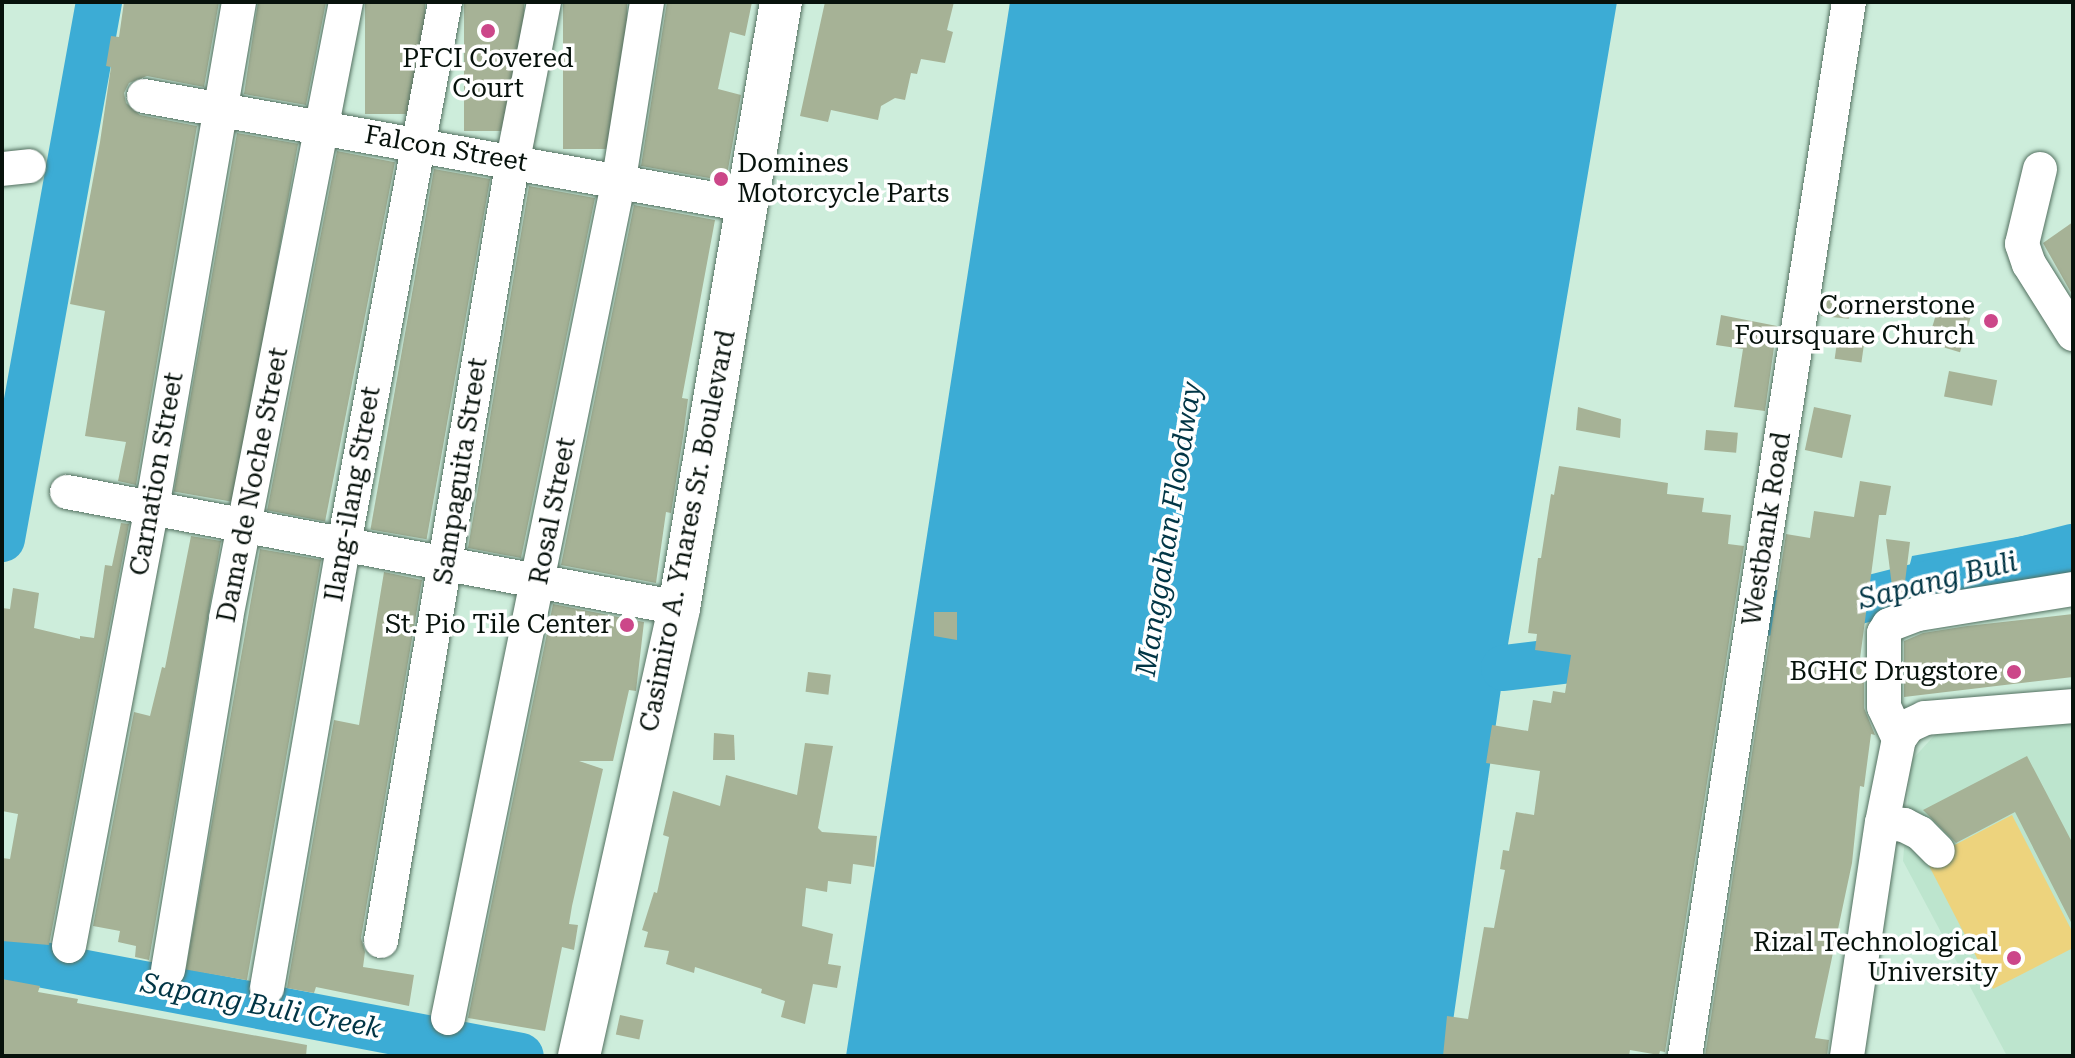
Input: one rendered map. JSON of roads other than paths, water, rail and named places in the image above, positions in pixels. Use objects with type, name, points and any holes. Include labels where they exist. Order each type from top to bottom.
[{"type":"main road","name":"Casimiro A. Ynares Sr. Boulevard","points":[[582,1042],[679,608],[781,2]]},
{"type":"street","name":"Carnation Street","points":[[69,946],[152,508],[239,2]]},
{"type":"street","name":"Dama de Noche Street","points":[[168,970],[226,618],[324,128],[346,2]]},
{"type":"street","name":"Ilang-ilang Street","points":[[267,988],[344,544],[445,2]]},
{"type":"street","name":"Sampaguita Street","points":[[381,941],[513,160],[544,2]]},
{"type":"street","name":"Rosal Street","points":[[448,1018],[619,179],[647,2]]},
{"type":"street","name":"Westbank Road","points":[[1685,1056],[1849,2]]},
{"type":"street","name":"Falcon Street","points":[[144,96],[619,179],[747,205]]},
{"type":"street","points":[[2040,169],[2022,244],[2029,264],[2073,334]]},
{"type":"street","points":[[67,492],[679,608]]},
{"type":"street","points":[[1899,739],[1884,707],[1884,633],[1889,625],[1918,614],[2073,589]]},
{"type":"street","points":[[1847,1056],[1882,823],[1899,739],[1908,726],[1925,718],[2073,706]]},
{"type":"street","points":[[1882,823],[1904,825],[1920,833],[1938,851]]},
{"type":"water","name":"Manggahan Floodway","points":[[1010,2],[1617,2],[1504,668],[1448,1056],[846,1056]]},
{"type":"water","points":[[2073,527],[2073,583],[1898,611],[1912,556]]},
{"type":"waterway","points":[[2,539],[99,2]]},
{"type":"waterway","name":"Sapang Buli","points":[[1765,612],[1835,619],[1837,607],[2073,547]]},
{"type":"waterway","name":"Sapang Buli","points":[[1504,668],[1588,658],[1596,635],[1616,638]]},
{"type":"waterway","name":"Sapang Buli Creek","points":[[2,957],[521,1056]]},
{"type":"place","name":"PFCI Covered Court","points":[[488,31]]},
{"type":"place","name":"Domines Motorcycle Parts","points":[[721,179]]},
{"type":"place","name":"Cornerstone Foursquare Church","points":[[1991,321]]},
{"type":"place","name":"St. Pio Tile Center","points":[[627,625]]},
{"type":"place","name":"BGHC Drugstore","points":[[2014,672]]},
{"type":"place","name":"Rizal Technological University","points":[[2014,958]]}]
